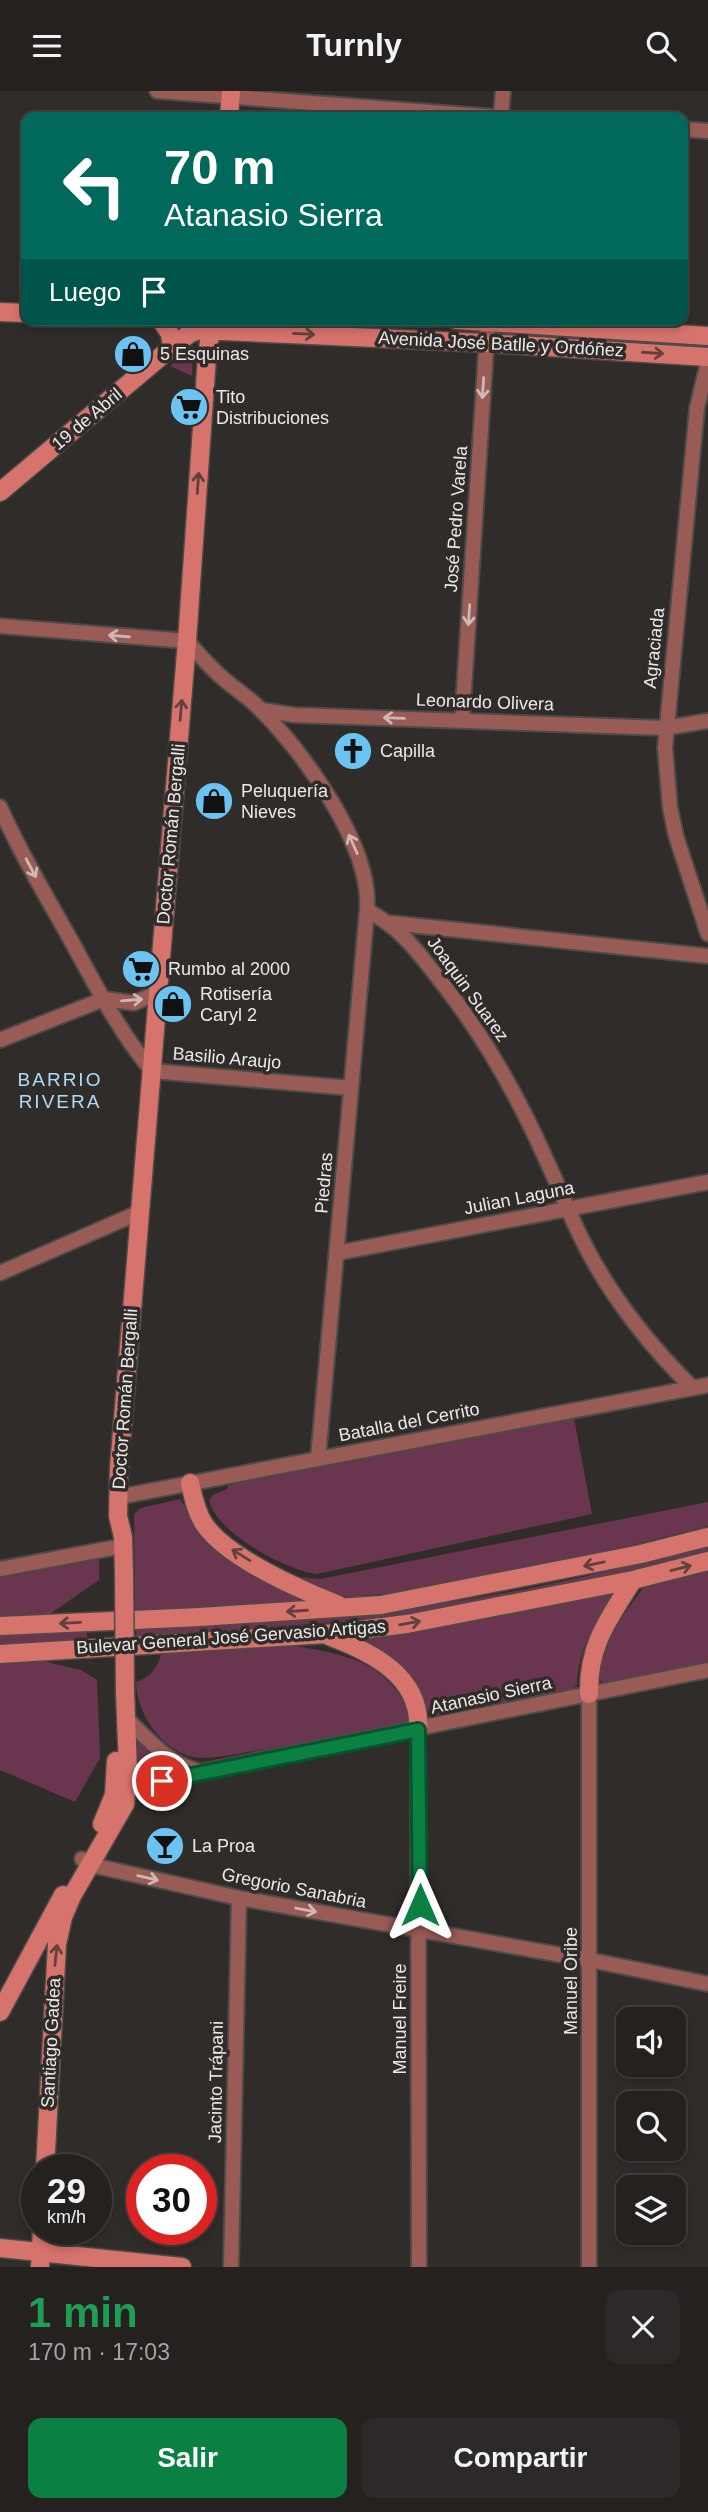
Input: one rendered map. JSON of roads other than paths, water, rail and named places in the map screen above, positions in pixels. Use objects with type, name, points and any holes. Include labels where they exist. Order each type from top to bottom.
[{"type":"street","points":[[158,91],[231,93],[443,112]]},
{"type":"street","points":[[500,112],[502,91]]},
{"type":"street","points":[[229,112],[231,93]]},
{"type":"street","points":[[688,129],[708,131]]},
{"type":"street","points":[[0,312],[21,313]]},
{"type":"street","points":[[165,326],[170,334],[172,347]]},
{"type":"street","name":"19 de Abril","points":[[0,492],[172,347],[189,334],[209,326]]},
{"type":"street","name":"Doctor Román Bergalli","points":[[119,1575],[112,1548],[118,1516],[211,326]]},
{"type":"street","name":"Avenida José Batlle y Ordóñez","points":[[226,326],[708,356]]},
{"type":"street","name":"José Pedro Varela","points":[[462,720],[488,326]]},
{"type":"street","name":"Avenida José Batlle y Ordóñez","points":[[561,326],[708,336]]},
{"type":"street","name":"Agraciada","points":[[708,362],[697,408],[665,728],[670,807],[684,866],[708,934]]},
{"type":"street","points":[[0,626],[187,641],[217,673],[261,710],[318,783],[343,821],[363,865],[368,896],[367,909]]},
{"type":"street","name":"Leonardo Olivera","points":[[261,710],[294,715],[665,728],[708,721]]},
{"type":"street","name":"Basilio Araujo","points":[[0,807],[33,873],[104,999],[136,1053],[152,1071],[351,1088]]},
{"type":"street","name":"Joaquin Suarez","points":[[367,909],[391,923],[407,939],[446,987],[486,1045],[530,1125],[551,1168],[565,1209],[590,1257],[621,1304],[692,1388]]},
{"type":"street","name":"Piedras","points":[[318,1459],[367,909]]},
{"type":"street","points":[[391,923],[708,955]]},
{"type":"street","points":[[0,1040],[104,999],[134,1003],[159,992]]},
{"type":"street","name":"Julian Laguna","points":[[337,1253],[708,1182]]},
{"type":"street","points":[[0,1273],[140,1212]]},
{"type":"street","name":"Batalla del Cerrito","points":[[118,1497],[708,1385]]},
{"type":"street","points":[[190,1483],[203,1522],[215,1537],[263,1569],[345,1608]]},
{"type":"street","name":"Doctor Román Bergalli","points":[[118,1516],[123,1537],[119,1575],[120,1692]]},
{"type":"street","name":"Bulevar General José Gervasio Artigas","points":[[0,1626],[381,1605],[505,1583],[708,1537]]},
{"type":"street","points":[[0,1569],[112,1548]]},
{"type":"street","name":"Bulevar General José Gervasio Artigas","points":[[0,1654],[326,1634],[407,1624],[633,1580],[708,1560]]},
{"type":"street","points":[[589,1695],[590,1661],[596,1644],[633,1580]]},
{"type":"street","points":[[326,1634],[360,1648],[396,1672],[416,1702],[418,1730]]},
{"type":"street","name":"Atanasio Sierra","points":[[151,1784],[199,1772],[708,1670]]},
{"type":"street","points":[[0,2012],[87,1862],[117,1819],[127,1797],[126,1718],[120,1692]]},
{"type":"street","points":[[87,1862],[114,1795],[120,1692]]},
{"type":"street","name":"Manuel Oribe","points":[[589,1695],[589,2267]]},
{"type":"street","points":[[126,1718],[159,1751],[174,1762],[199,1772]]},
{"type":"street","name":"Manuel Freire","points":[[418,1730],[418,2267]]},
{"type":"street","name":"Gregorio Sanabria","points":[[87,1862],[239,1898],[590,1960],[708,1984]]},
{"type":"street","name":"Santiago Gadea","points":[[46,2154],[57,1944],[64,1917],[87,1862]]},
{"type":"street","name":"Jacinto Trápani","points":[[231,2267],[239,1898]]},
{"type":"street","points":[[0,2248],[41,2260],[182,2267]]},
{"type":"place","name":"5 Esquinas","points":[[133,354]]},
{"type":"place","name":"Tito Distribuciones","points":[[189,407]]},
{"type":"place","name":"Capilla","points":[[353,751]]},
{"type":"place","name":"Peluquería Nieves","points":[[214,801]]},
{"type":"place","name":"Rumbo al 2000","points":[[141,969]]},
{"type":"place","name":"Rotisería Caryl 2","points":[[173,1004]]},
{"type":"place","name":"La Proa","points":[[165,1846]]},
{"type":"district","name":"BARRIO RIVERA","points":[[60,1090]]}]
